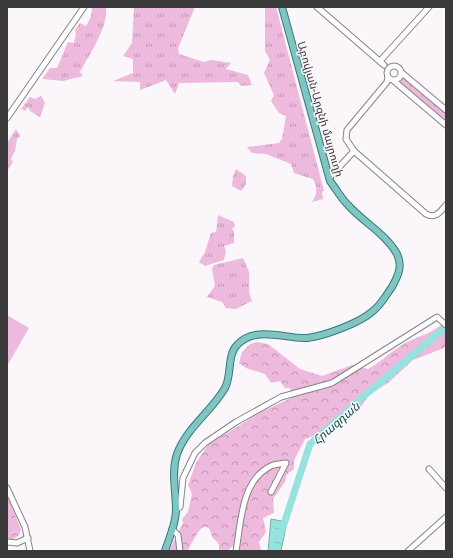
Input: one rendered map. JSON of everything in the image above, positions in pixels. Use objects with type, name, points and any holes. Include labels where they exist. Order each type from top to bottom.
[{"type":"main road","name":"Աբովյան-Արզնի մայրուղի","points":[[176,510],[174,471],[177,454],[186,434],[224,388],[229,379],[234,348],[246,339],[258,335],[270,334],[305,338],[316,336],[363,318],[374,311],[399,276],[400,265],[393,246],[347,205],[329,178],[282,7]]},
{"type":"main road","points":[[165,551],[176,510]]},
{"type":"street","points":[[7,118],[84,7]]},
{"type":"street","points":[[317,7],[382,63],[429,7]]},
{"type":"street","points":[[446,110],[402,73],[399,68],[393,66],[388,69],[390,80],[446,125]]},
{"type":"street","points":[[402,73],[399,79],[390,80],[347,130],[346,139],[354,151],[426,214],[433,216],[436,215],[446,205]]},
{"type":"street","points":[[329,178],[354,151]]},
{"type":"street","points":[[176,510],[180,507],[183,478],[188,465],[195,453],[205,443],[236,422],[281,397],[332,383],[437,317],[446,325]]},
{"type":"street","points":[[236,551],[245,500],[256,477],[271,466],[286,463],[271,492]]},
{"type":"street","points":[[429,468],[446,488]]},
{"type":"street","points":[[7,488],[25,527],[30,551]]},
{"type":"street","points":[[408,551],[446,517]]},
{"type":"street","points":[[172,529],[178,535],[180,551]]},
{"type":"street","points":[[7,542],[18,544],[28,538]]},
{"type":"green space","points":[[92,7],[106,7],[106,15],[98,40],[80,72],[83,76],[63,81],[42,79],[50,68],[57,68],[68,42],[74,43],[76,34],[75,30],[80,23],[86,26],[91,17]]},
{"type":"green space","points":[[134,7],[195,7],[178,48],[179,54],[204,62],[211,60],[231,63],[226,69],[248,75],[252,85],[241,86],[238,82],[179,83],[175,94],[166,80],[140,90],[140,82],[113,81],[133,73],[133,59],[123,56],[132,43]]},
{"type":"green space","points":[[265,7],[276,7],[324,191],[322,192],[323,199],[312,202],[316,191],[316,185],[313,179],[294,173],[291,164],[266,154],[252,153],[247,147],[279,143],[282,139],[286,116],[279,113],[271,101],[274,95],[264,73],[270,60],[265,51]]},
{"type":"green space","points":[[404,77],[446,113],[446,122],[400,82]]},
{"type":"green space","points":[[41,96],[45,103],[40,117],[30,111],[28,107],[25,111],[21,109],[30,97],[35,99]]},
{"type":"green space","points":[[16,129],[20,136],[17,139],[15,151],[11,159],[13,162],[7,171],[7,143]]},
{"type":"green space","points":[[236,169],[246,176],[246,184],[241,191],[232,186],[233,176]]},
{"type":"green space","points":[[218,215],[234,222],[235,226],[232,229],[234,231],[234,243],[224,246],[226,252],[224,260],[205,266],[199,262],[205,252],[211,233],[216,232]]},
{"type":"green space","points":[[243,258],[249,272],[249,292],[252,301],[236,309],[226,308],[222,302],[207,297],[215,286],[212,269],[214,265]]},
{"type":"green space","points":[[7,315],[29,328],[7,366]]},
{"type":"green space","points":[[441,325],[446,328],[446,346],[444,348],[413,360],[388,383],[369,395],[358,411],[333,429],[305,439],[294,460],[294,469],[287,474],[285,482],[273,499],[274,513],[263,518],[266,532],[259,542],[261,551],[240,551],[233,546],[227,551],[219,550],[219,544],[213,538],[209,528],[203,527],[188,551],[169,551],[183,523],[182,519],[188,512],[192,494],[188,485],[196,463],[208,445],[261,412],[293,397],[290,388],[285,388],[280,381],[271,383],[265,374],[246,368],[239,363],[242,352],[250,344],[257,342],[268,344],[300,369],[322,376],[352,365],[368,369],[397,348],[429,333]]},
{"type":"green space","points":[[7,495],[21,529],[19,535],[14,539],[7,539]]},
{"type":"water","points":[[271,519],[287,522],[281,551],[268,551]]},
{"type":"waterway","name":"Հրազդան","points":[[282,530],[310,444],[365,395],[446,327]]}]
